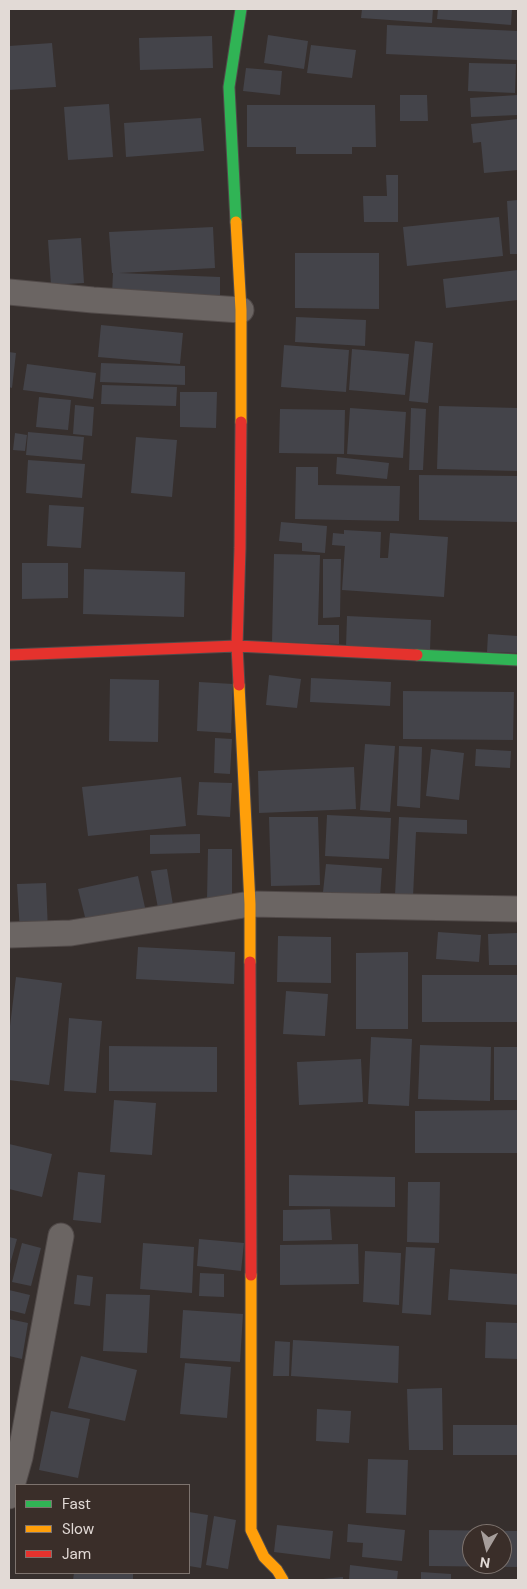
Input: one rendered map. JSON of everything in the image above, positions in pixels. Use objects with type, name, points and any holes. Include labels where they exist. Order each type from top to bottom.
[{"type":"street","points":[[241,9],[229,88],[241,310],[240,538],[237,646],[250,904],[251,1530],[264,1557],[277,1570],[283,1580]]},
{"type":"street","points":[[9,292],[241,310]]},
{"type":"street","points":[[9,655],[237,646],[518,660]]},
{"type":"street","points":[[9,935],[71,934],[250,904],[518,909]]},
{"type":"street","points":[[9,1496],[20,1457],[61,1236]]},
{"type":"building","points":[[362,9],[433,9],[432,23],[361,18]]},
{"type":"building","points":[[438,9],[512,9],[511,25],[437,19]]},
{"type":"building","points":[[387,25],[518,31],[517,60],[386,54]]},
{"type":"building","points":[[268,35],[308,41],[304,69],[264,63]]},
{"type":"building","points":[[212,36],[213,68],[140,70],[139,38]]},
{"type":"building","points":[[52,43],[56,87],[9,90],[9,46]]},
{"type":"building","points":[[311,45],[356,50],[352,78],[307,73]]},
{"type":"building","points":[[469,63],[516,64],[515,93],[468,91]]},
{"type":"building","points":[[246,68],[282,71],[280,95],[243,91]]},
{"type":"building","points":[[400,95],[427,95],[428,121],[400,121]]},
{"type":"building","points":[[518,95],[518,115],[471,117],[470,98]]},
{"type":"building","points":[[109,104],[113,157],[68,160],[64,107]]},
{"type":"building","points":[[247,105],[375,105],[376,147],[352,147],[352,154],[296,154],[296,147],[247,147]]},
{"type":"building","points":[[201,118],[204,151],[126,157],[124,123]]},
{"type":"building","points":[[518,119],[518,170],[484,173],[481,142],[473,143],[471,124]]},
{"type":"building","points":[[386,175],[398,175],[398,222],[364,222],[363,196],[387,196]]},
{"type":"building","points":[[518,200],[518,254],[510,254],[507,201]]},
{"type":"building","points":[[499,217],[503,256],[407,266],[403,227]]},
{"type":"building","points":[[213,227],[215,268],[119,273],[220,277],[220,298],[112,294],[113,273],[109,232]]},
{"type":"building","points":[[81,238],[84,283],[51,285],[48,240]]},
{"type":"building","points":[[295,253],[379,253],[379,309],[295,308]]},
{"type":"building","points":[[518,270],[518,300],[446,308],[443,279]]},
{"type":"building","points":[[296,317],[366,320],[365,346],[295,342]]},
{"type":"building","points":[[101,325],[183,333],[180,364],[98,357]]},
{"type":"building","points":[[415,341],[433,343],[428,403],[409,401]]},
{"type":"building","points":[[284,345],[349,350],[346,392],[281,387]]},
{"type":"building","points":[[352,349],[409,354],[405,395],[349,390]]},
{"type":"building","points":[[9,352],[16,353],[12,388],[9,387]]},
{"type":"building","points":[[101,363],[185,366],[185,385],[100,382]]},
{"type":"building","points":[[27,364],[96,373],[93,399],[23,390]]},
{"type":"building","points":[[102,385],[177,387],[176,406],[101,404]]},
{"type":"building","points":[[180,392],[217,392],[216,428],[180,427]]},
{"type":"building","points":[[39,397],[71,400],[68,430],[36,427]]},
{"type":"building","points":[[75,405],[94,407],[92,436],[73,434]]},
{"type":"building","points":[[439,406],[518,408],[518,471],[437,469]]},
{"type":"building","points":[[350,408],[406,412],[403,458],[347,454]]},
{"type":"building","points":[[411,408],[426,409],[423,470],[409,470]]},
{"type":"building","points":[[280,409],[345,410],[344,454],[279,453]]},
{"type":"building","points":[[28,432],[84,437],[82,460],[26,455]]},
{"type":"building","points":[[15,433],[27,435],[25,451],[13,450]]},
{"type":"building","points":[[136,437],[177,440],[172,497],[131,493]]},
{"type":"building","points":[[337,457],[389,463],[387,479],[336,474]]},
{"type":"building","points":[[28,460],[85,464],[82,498],[26,493]]},
{"type":"building","points":[[296,467],[318,467],[318,485],[400,486],[399,521],[295,519]]},
{"type":"building","points":[[419,475],[518,476],[518,522],[419,520]]},
{"type":"building","points":[[49,505],[84,507],[81,548],[47,546]]},
{"type":"building","points":[[281,522],[327,526],[325,553],[302,551],[302,543],[279,541]]},
{"type":"building","points":[[344,530],[381,532],[380,558],[388,558],[390,533],[448,537],[444,597],[342,590],[345,546],[332,545],[333,533],[344,534]]},
{"type":"building","points":[[274,554],[320,555],[318,625],[339,625],[339,644],[272,642]]},
{"type":"building","points":[[323,559],[341,559],[340,617],[323,618]]},
{"type":"building","points":[[22,563],[68,563],[68,598],[22,599]]},
{"type":"building","points":[[84,569],[185,572],[184,617],[83,614]]},
{"type":"building","points":[[347,616],[431,620],[430,651],[346,647]]},
{"type":"building","points":[[488,634],[518,636],[518,653],[487,652]]},
{"type":"building","points":[[269,675],[301,679],[297,708],[266,705]]},
{"type":"building","points":[[311,678],[391,682],[390,706],[310,702]]},
{"type":"building","points":[[110,679],[159,680],[158,742],[109,741]]},
{"type":"building","points":[[199,682],[233,684],[231,733],[197,731]]},
{"type":"building","points":[[403,691],[514,692],[513,740],[403,739]]},
{"type":"building","points":[[215,738],[232,739],[230,774],[214,773]]},
{"type":"building","points":[[365,744],[395,746],[390,812],[360,810]]},
{"type":"building","points":[[399,746],[422,747],[420,808],[397,806]]},
{"type":"building","points":[[431,749],[464,753],[459,800],[426,796]]},
{"type":"building","points":[[476,749],[511,751],[510,768],[475,766]]},
{"type":"building","points":[[354,767],[356,809],[259,813],[258,771]]},
{"type":"building","points":[[181,777],[186,826],[88,836],[82,787]]},
{"type":"building","points":[[199,782],[232,783],[230,817],[197,815]]},
{"type":"building","points":[[327,815],[391,818],[389,859],[325,856]]},
{"type":"building","points":[[269,817],[318,817],[320,885],[271,886]]},
{"type":"building","points":[[399,817],[467,820],[467,834],[416,832],[413,897],[395,895]]},
{"type":"building","points":[[200,834],[200,853],[150,854],[150,835]]},
{"type":"building","points":[[208,849],[232,849],[232,900],[207,900]]},
{"type":"building","points":[[326,864],[382,868],[380,897],[323,892]]},
{"type":"building","points":[[167,869],[173,905],[158,908],[151,871]]},
{"type":"building","points":[[138,876],[146,912],[87,925],[78,889]]},
{"type":"building","points":[[46,883],[48,931],[20,932],[17,884]]},
{"type":"building","points":[[438,932],[481,935],[479,962],[436,959]]},
{"type":"building","points":[[518,933],[518,965],[489,965],[488,934]]},
{"type":"building","points":[[278,936],[331,937],[331,983],[277,982]]},
{"type":"building","points":[[138,947],[235,952],[234,984],[136,979]]},
{"type":"building","points":[[408,952],[408,1029],[356,1029],[356,953]]},
{"type":"building","points":[[422,975],[518,975],[518,1022],[422,1022]]},
{"type":"building","points":[[16,977],[62,983],[49,1085],[9,1080],[9,1034]]},
{"type":"building","points":[[286,991],[328,994],[325,1036],[283,1034]]},
{"type":"building","points":[[69,1018],[102,1021],[96,1093],[64,1091]]},
{"type":"building","points":[[371,1037],[412,1039],[409,1106],[368,1104]]},
{"type":"building","points":[[420,1045],[491,1047],[490,1101],[418,1099]]},
{"type":"building","points":[[109,1046],[217,1047],[217,1092],[109,1091]]},
{"type":"building","points":[[494,1047],[518,1047],[518,1100],[494,1100]]},
{"type":"building","points":[[361,1059],[363,1102],[299,1105],[297,1062]]},
{"type":"building","points":[[114,1100],[156,1103],[152,1155],[110,1152]]},
{"type":"building","points":[[518,1110],[518,1153],[415,1153],[415,1111]]},
{"type":"building","points":[[9,1144],[52,1154],[42,1197],[9,1189]]},
{"type":"building","points":[[78,1172],[105,1175],[101,1223],[73,1220]]},
{"type":"building","points":[[289,1175],[395,1177],[395,1207],[289,1206]]},
{"type":"building","points":[[408,1182],[440,1182],[439,1243],[407,1242]]},
{"type":"building","points":[[330,1209],[332,1240],[283,1241],[283,1210]]},
{"type":"building","points":[[9,1237],[17,1239],[9,1268]]},
{"type":"building","points":[[199,1239],[244,1243],[241,1271],[197,1266]]},
{"type":"building","points":[[22,1243],[41,1248],[31,1286],[12,1282]]},
{"type":"building","points":[[143,1243],[194,1247],[192,1293],[140,1289]]},
{"type":"building","points":[[358,1244],[359,1284],[280,1285],[280,1245]]},
{"type":"building","points":[[406,1247],[435,1248],[431,1315],[402,1313]]},
{"type":"building","points":[[365,1251],[401,1253],[399,1305],[363,1302]]},
{"type":"building","points":[[450,1269],[518,1274],[518,1305],[448,1300]]},
{"type":"building","points":[[200,1273],[224,1274],[224,1297],[199,1296]]},
{"type":"building","points":[[77,1275],[93,1277],[90,1306],[74,1304]]},
{"type":"building","points":[[9,1290],[30,1295],[25,1314],[9,1310]]},
{"type":"building","points":[[106,1294],[150,1295],[147,1353],[103,1351]]},
{"type":"building","points":[[183,1310],[243,1314],[240,1362],[180,1358]]},
{"type":"building","points":[[9,1319],[28,1323],[22,1359],[9,1356]]},
{"type":"building","points":[[486,1322],[518,1323],[518,1359],[485,1358]]},
{"type":"building","points":[[293,1340],[399,1346],[398,1383],[291,1376]]},
{"type":"building","points":[[275,1341],[290,1342],[289,1376],[273,1376]]},
{"type":"building","points":[[81,1356],[137,1370],[125,1421],[68,1408]]},
{"type":"building","points":[[185,1363],[231,1367],[227,1418],[180,1414]]},
{"type":"building","points":[[442,1388],[443,1450],[409,1450],[407,1389]]},
{"type":"building","points":[[317,1409],[351,1411],[349,1443],[316,1441]]},
{"type":"building","points":[[51,1411],[90,1419],[78,1478],[39,1470]]},
{"type":"building","points":[[453,1425],[518,1425],[518,1455],[453,1455]]},
{"type":"building","points":[[368,1459],[408,1460],[406,1515],[366,1513]]},
{"type":"building","points":[[190,1512],[208,1515],[201,1568],[190,1566]]},
{"type":"building","points":[[214,1516],[236,1520],[228,1569],[206,1565]]},
{"type":"building","points":[[348,1524],[405,1530],[402,1561],[362,1557],[363,1543],[347,1542]]},
{"type":"building","points":[[277,1525],[333,1531],[330,1559],[274,1552]]},
{"type":"building","points":[[429,1530],[462,1530],[462,1566],[429,1566]]},
{"type":"building","points":[[512,1531],[518,1531],[518,1567],[512,1567]]},
{"type":"building","points":[[350,1565],[398,1571],[397,1580],[349,1580]]},
{"type":"building","points":[[421,1572],[451,1574],[451,1580],[421,1580]]},
{"type":"building","points":[[74,1574],[133,1574],[133,1580],[73,1580]]},
{"type":"building","points":[[343,1577],[343,1580],[323,1580],[323,1579]]},
{"type":"traffic: fast","points":[[236,222],[229,87],[241,9]]},
{"type":"traffic: fast","points":[[417,655],[518,660]]},
{"type":"traffic: slow","points":[[236,222],[241,310],[241,422]]},
{"type":"traffic: slow","points":[[239,685],[250,904],[250,962]]},
{"type":"traffic: slow","points":[[251,1275],[251,1530],[264,1557],[277,1570],[283,1580]]},
{"type":"traffic: jam","points":[[241,422],[237,646],[417,655]]},
{"type":"traffic: jam","points":[[9,655],[237,646],[239,685]]},
{"type":"traffic: jam","points":[[250,962],[251,1275]]}]
